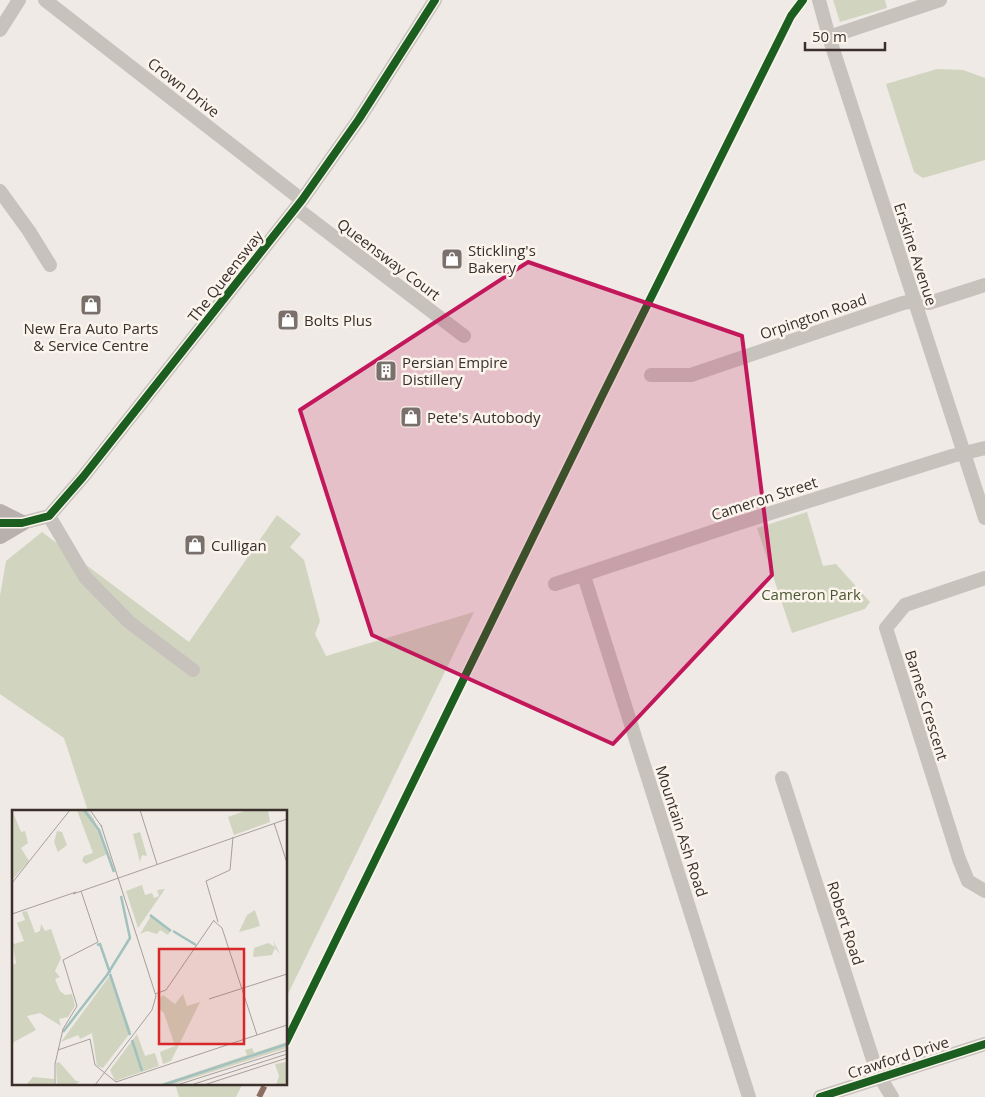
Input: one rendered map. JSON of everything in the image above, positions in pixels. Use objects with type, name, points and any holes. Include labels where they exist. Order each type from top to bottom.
[{"type":"main road","points":[[0,512],[22,523]]},
{"type":"main road","points":[[0,536],[22,523]]},
{"type":"street","points":[[0,30],[19,0]]},
{"type":"street","name":"Crown Drive","points":[[46,0],[299,204]]},
{"type":"street","name":"The Queensway","points":[[50,516],[299,204],[359,119],[435,0]]},
{"type":"street","name":"Erskine Avenue","points":[[818,0],[985,518]]},
{"type":"street","points":[[829,36],[940,0]]},
{"type":"street","points":[[0,191],[50,265]]},
{"type":"street","name":"Queensway Court","points":[[299,204],[464,336]]},
{"type":"street","name":"Orpington Road","points":[[651,375],[691,375],[914,300],[929,303],[985,285]]},
{"type":"street","name":"Cameron Street","points":[[555,584],[584,576],[739,523],[963,453],[985,448]]},
{"type":"street","points":[[0,523],[22,523],[50,516],[85,577],[129,622],[193,670]]},
{"type":"street","name":"Mountain Ash Road","points":[[584,576],[749,1097]]},
{"type":"street","name":"Barnes Crescent","points":[[985,578],[904,604],[886,628],[959,860],[968,881],[985,891]]},
{"type":"street","name":"Robert Road","points":[[782,778],[880,1077],[892,1097]]},
{"type":"street","name":"Crawford Drive","points":[[820,1097],[985,1044]]},
{"type":"highlighted area","points":[[528,262],[742,336],[772,575],[613,744],[372,635],[300,410]]},
{"type":"green space","points":[[833,0],[885,0],[887,8],[840,22]]},
{"type":"green space","points":[[937,69],[963,70],[985,78],[985,160],[923,178],[914,172],[886,84]]},
{"type":"green space","name":"Cameron Park","points":[[807,512],[823,566],[836,564],[870,602],[865,609],[792,633],[757,528]]},
{"type":"green space","points":[[277,515],[301,534],[290,547],[304,560],[320,621],[315,634],[326,656],[474,612],[288,994],[288,810],[88,810],[64,738],[0,694],[0,596],[6,561],[42,532],[189,642]]},
{"type":"green space","points":[[175,1084],[242,1084],[236,1097],[179,1097]]},
{"type":"marked path","points":[[259,1097],[266,1084]]},
{"type":"cycle path","points":[[0,523],[22,523],[49,516],[83,477],[302,200],[359,119],[435,0]]},
{"type":"cycle path","points":[[288,1038],[602,396],[791,16],[803,0]]},
{"type":"cycle path","points":[[820,1097],[985,1044]]},
{"type":"place","name":"Stickling's Bakery","points":[[452,259]]},
{"type":"place","name":"New Era Auto Parts & Service Centre","points":[[91,305]]},
{"type":"place","name":"Bolts Plus","points":[[288,320]]},
{"type":"place","name":"Persian Empire Distillery","points":[[386,371]]},
{"type":"place","name":"Pete's Autobody","points":[[411,417]]},
{"type":"place","name":"Culligan","points":[[195,545]]}]
